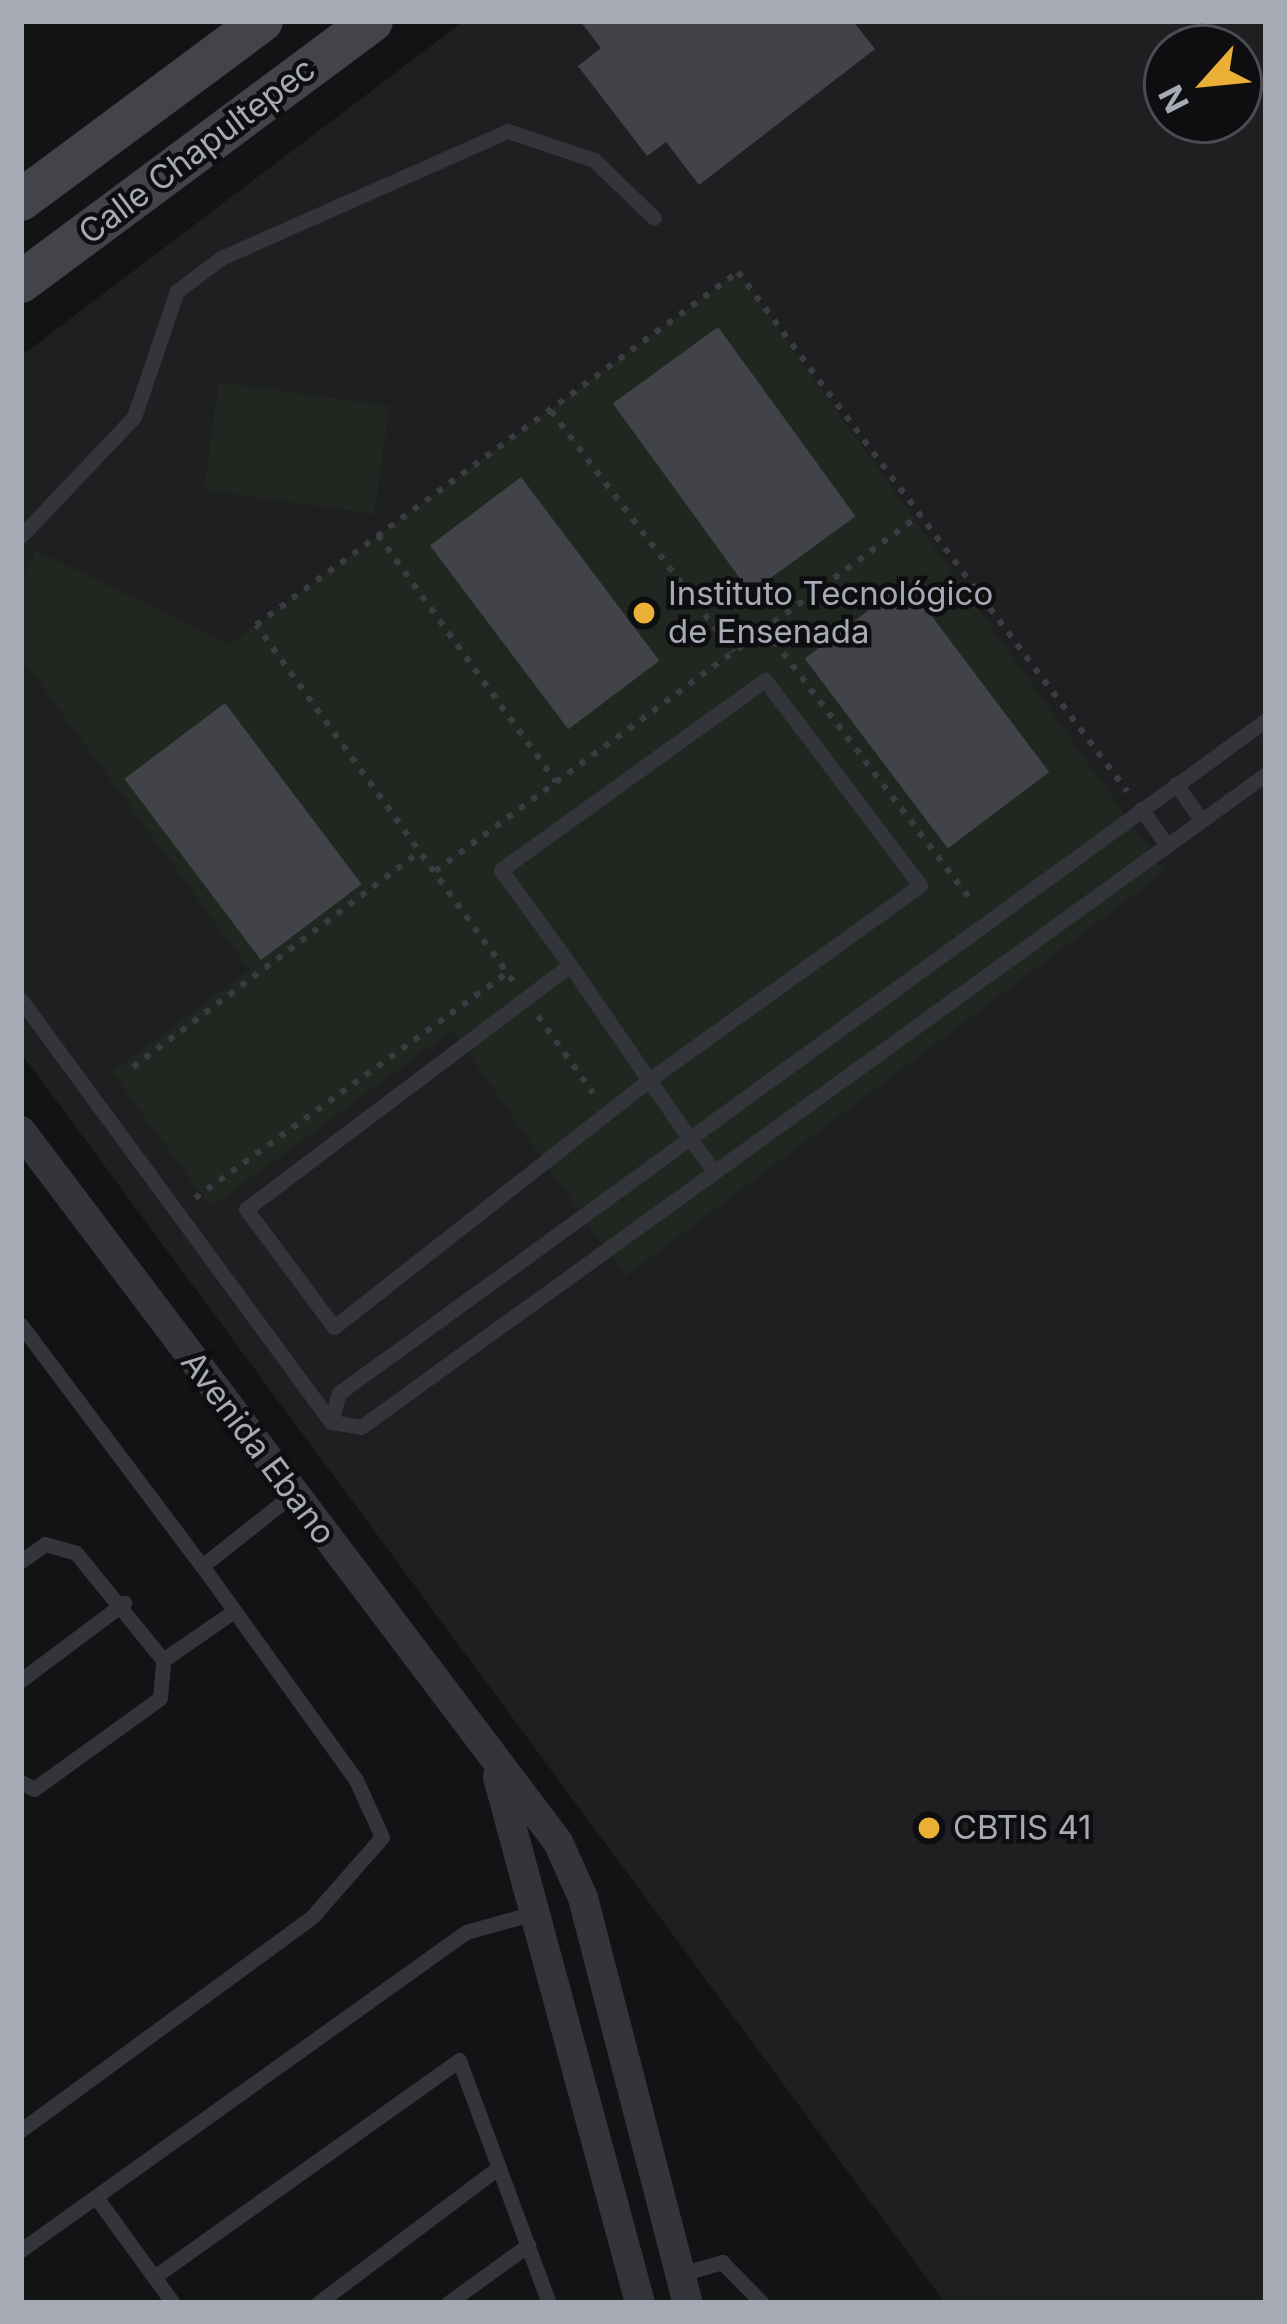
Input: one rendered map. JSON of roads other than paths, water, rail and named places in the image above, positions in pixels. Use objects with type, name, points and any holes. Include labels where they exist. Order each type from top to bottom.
[{"type":"main road","name":"Calle Chapultepec","points":[[21,200],[262,21]]},
{"type":"main road","name":"Calle Chapultepec","points":[[21,282],[372,21]]},
{"type":"main road","points":[[175,87],[215,138]]},
{"type":"street","name":"Avenida Ebano","points":[[21,1131],[495,1765],[558,1842],[583,1898],[684,2289]]},
{"type":"street","name":"Avenida Ebano","points":[[495,1765],[640,2303]]},
{"type":"lane","points":[[21,536],[134,417],[177,291],[221,258],[508,131],[594,160],[654,218]]},
{"type":"lane","points":[[570,965],[246,1209],[334,1327],[649,1080],[920,885],[765,680],[501,870],[570,965],[649,1080],[713,1171]]},
{"type":"lane","points":[[331,1422],[339,1394],[1266,719]]},
{"type":"lane","points":[[21,1000],[173,1214],[331,1422],[361,1427],[1266,774]]},
{"type":"lane","points":[[1176,784],[1202,820]]},
{"type":"lane","points":[[1141,809],[1167,844]]},
{"type":"lane","points":[[21,1325],[356,1780],[382,1837],[312,1917],[21,2130]]},
{"type":"lane","points":[[202,1566],[292,1495]]},
{"type":"lane","points":[[21,1561],[45,1544],[76,1553],[124,1604],[163,1660],[160,1698],[34,1789],[21,1782]]},
{"type":"lane","points":[[21,1680],[124,1604]]},
{"type":"lane","points":[[163,1660],[234,1611]]},
{"type":"lane","points":[[21,2250],[466,1932],[534,1913]]},
{"type":"lane","points":[[147,2303],[459,2060],[549,2303]]},
{"type":"lane","points":[[319,2303],[499,2167]]},
{"type":"lane","points":[[96,2197],[164,2291]]},
{"type":"lane","points":[[448,2303],[528,2245]]},
{"type":"lane","points":[[684,2289],[722,2262],[762,2303]]},
{"type":"place","name":"Instituto Tecnológico de Ensenada","points":[[644,613]]},
{"type":"place","name":"CBTIS 41","points":[[929,1828]]}]
